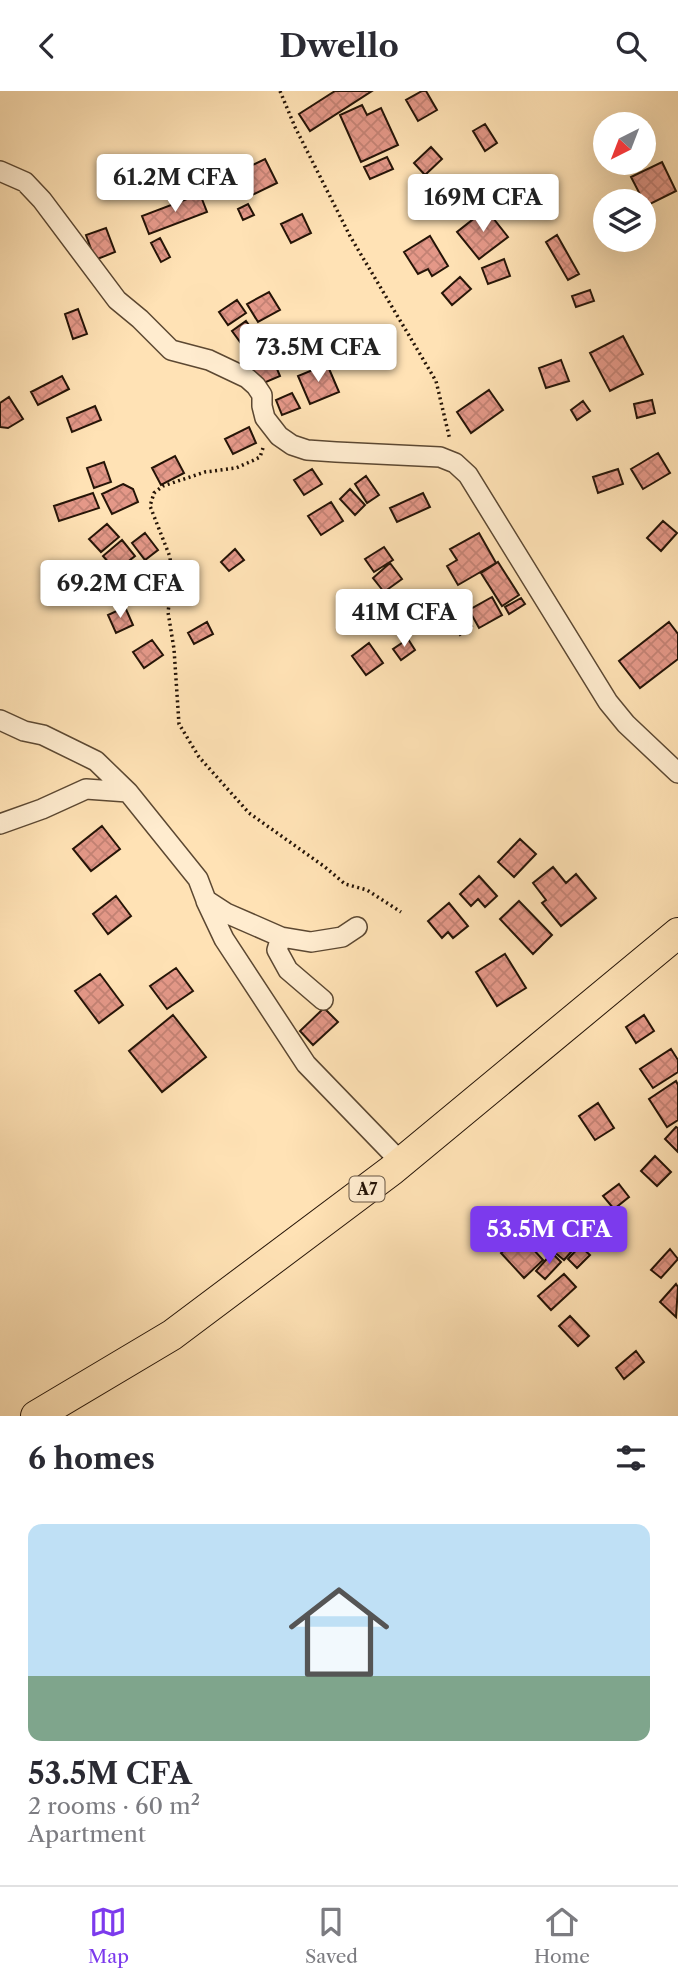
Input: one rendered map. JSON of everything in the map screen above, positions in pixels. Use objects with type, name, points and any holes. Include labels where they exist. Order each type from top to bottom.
[{"type":"main road","name":"A7","points":[[36,1416],[172,1335],[392,1170],[678,933]]},
{"type":"street","points":[[0,171],[25,182],[42,200],[117,300],[171,351],[209,360],[247,378],[256,386],[262,395],[265,418],[279,436],[292,445],[307,450],[440,457],[455,463],[468,475],[608,702],[626,724],[678,773]]},
{"type":"street","points":[[0,720],[24,731],[43,735],[96,761],[128,792],[198,879],[224,939],[306,1064],[394,1155],[392,1170]]},
{"type":"street","points":[[0,824],[86,789],[128,792]]},
{"type":"street","points":[[206,900],[226,913],[281,937],[311,942],[342,937],[357,927]]},
{"type":"street","points":[[281,937],[277,950],[288,970],[323,1000]]},
{"type":"path","points":[[280,91],[295,127],[350,236],[436,381],[455,463]]},
{"type":"path","points":[[265,418],[265,443],[260,457],[236,468],[205,473],[163,486],[154,493],[150,506],[170,557],[172,584],[168,612],[174,649],[179,724],[199,757],[249,813],[345,884],[367,890],[401,912]]},
{"type":"building","points":[[335,91],[372,91],[310,131],[299,114]]},
{"type":"building","points":[[426,91],[437,110],[418,121],[406,100]]},
{"type":"building","points":[[362,105],[367,115],[381,108],[398,145],[361,162],[340,115]]},
{"type":"building","points":[[485,124],[497,143],[485,151],[473,131]]},
{"type":"building","points":[[431,147],[442,159],[425,175],[414,163]]},
{"type":"building","points":[[387,157],[393,169],[370,179],[364,167]]},
{"type":"building","points":[[265,159],[277,183],[252,195],[240,171]]},
{"type":"building","points":[[662,162],[676,191],[656,201],[656,189],[637,189],[631,177],[656,175],[656,165]]},
{"type":"building","points":[[234,176],[239,185],[226,191],[221,182]]},
{"type":"building","points":[[521,187],[528,202],[514,209],[506,194]]},
{"type":"building","points":[[200,194],[207,212],[149,234],[142,216]]},
{"type":"building","points":[[248,204],[254,215],[243,220],[238,209]]},
{"type":"building","points":[[486,209],[508,237],[479,259],[457,232]]},
{"type":"building","points":[[302,214],[311,233],[291,243],[281,224]]},
{"type":"building","points":[[106,228],[115,252],[95,260],[86,235]]},
{"type":"building","points":[[557,235],[579,274],[568,280],[546,242]]},
{"type":"building","points":[[430,236],[448,266],[432,276],[428,269],[418,274],[404,252]]},
{"type":"building","points":[[160,238],[170,257],[161,262],[151,243]]},
{"type":"building","points":[[504,259],[510,276],[488,284],[482,268]]},
{"type":"building","points":[[460,277],[471,289],[452,305],[442,293]]},
{"type":"building","points":[[590,290],[594,301],[576,307],[572,296]]},
{"type":"building","points":[[269,292],[280,310],[258,322],[247,304]]},
{"type":"building","points":[[237,300],[246,313],[228,325],[219,312]]},
{"type":"building","points":[[78,309],[87,334],[73,339],[65,314]]},
{"type":"building","points":[[246,321],[260,340],[246,350],[232,331]]},
{"type":"building","points":[[294,331],[299,343],[274,353],[269,342]]},
{"type":"building","points":[[623,336],[643,374],[610,391],[590,353]]},
{"type":"building","points":[[272,357],[280,376],[259,385],[251,366]]},
{"type":"building","points":[[561,360],[569,381],[546,388],[539,368]]},
{"type":"building","points":[[327,364],[339,392],[310,404],[298,376]]},
{"type":"building","points":[[62,376],[69,389],[38,405],[31,392]]},
{"type":"building","points":[[489,390],[503,410],[471,433],[457,412]]},
{"type":"building","points":[[292,393],[300,408],[282,415],[276,400]]},
{"type":"building","points":[[9,397],[23,419],[8,428],[0,427],[0,403]]},
{"type":"building","points":[[652,400],[655,413],[637,418],[634,404]]},
{"type":"building","points":[[583,401],[590,411],[577,420],[571,410]]},
{"type":"building","points":[[95,406],[101,420],[72,432],[67,418]]},
{"type":"building","points":[[249,427],[256,443],[233,454],[225,439]]},
{"type":"building","points":[[658,453],[670,473],[643,489],[631,469]]},
{"type":"building","points":[[175,456],[184,473],[161,485],[152,468]]},
{"type":"building","points":[[104,462],[111,482],[94,488],[87,468]]},
{"type":"building","points":[[312,469],[322,484],[304,495],[294,480]]},
{"type":"building","points":[[618,469],[623,484],[598,493],[593,477]]},
{"type":"building","points":[[366,476],[379,495],[367,503],[355,484]]},
{"type":"building","points":[[123,484],[133,489],[138,502],[112,514],[102,494]]},
{"type":"building","points":[[350,489],[365,505],[355,515],[340,499]]},
{"type":"building","points":[[93,493],[99,508],[59,521],[54,506]]},
{"type":"building","points":[[423,493],[430,507],[397,522],[390,508]]},
{"type":"building","points":[[331,502],[343,521],[321,535],[308,516]]},
{"type":"building","points":[[663,521],[677,533],[661,551],[647,538]]},
{"type":"building","points":[[107,524],[119,537],[101,552],[89,539]]},
{"type":"building","points":[[145,533],[158,550],[145,560],[132,543]]},
{"type":"building","points":[[479,533],[496,563],[458,585],[447,566],[457,560],[450,549]]},
{"type":"building","points":[[122,540],[135,556],[116,571],[103,556]]},
{"type":"building","points":[[384,547],[393,560],[374,572],[365,559]]},
{"type":"building","points":[[235,549],[244,560],[229,571],[221,562]]},
{"type":"building","points":[[498,562],[519,595],[502,606],[481,573]]},
{"type":"building","points":[[390,563],[402,579],[384,592],[373,578]]},
{"type":"building","points":[[91,574],[105,589],[93,600],[79,586]]},
{"type":"building","points":[[398,595],[406,604],[398,613],[388,605]]},
{"type":"building","points":[[492,597],[502,615],[479,628],[469,610]]},
{"type":"building","points":[[521,598],[525,604],[509,614],[505,607]]},
{"type":"building","points":[[455,601],[472,626],[460,635],[443,609]]},
{"type":"building","points":[[125,607],[133,625],[116,633],[108,615]]},
{"type":"building","points":[[207,622],[213,634],[194,644],[188,633]]},
{"type":"building","points":[[669,622],[678,634],[678,659],[640,688],[619,661]]},
{"type":"building","points":[[408,639],[415,650],[401,660],[393,649]]},
{"type":"building","points":[[152,640],[163,655],[144,668],[133,652]]},
{"type":"building","points":[[369,643],[383,663],[366,675],[352,656]]},
{"type":"building","points":[[102,826],[120,849],[91,871],[73,849]]},
{"type":"building","points":[[520,839],[536,854],[514,877],[498,862]]},
{"type":"building","points":[[553,867],[566,883],[576,874],[596,898],[561,926],[542,903],[546,900],[533,883]]},
{"type":"building","points":[[479,876],[497,896],[485,907],[478,899],[471,906],[460,894]]},
{"type":"building","points":[[116,896],[131,916],[108,934],[93,914]]},
{"type":"building","points":[[519,901],[552,935],[533,954],[500,919]]},
{"type":"building","points":[[449,903],[468,926],[453,938],[448,932],[442,938],[428,921]]},
{"type":"building","points":[[505,954],[526,988],[497,1006],[476,972]]},
{"type":"building","points":[[176,968],[193,991],[167,1009],[150,986]]},
{"type":"building","points":[[100,974],[123,1005],[99,1023],[75,991]]},
{"type":"building","points":[[324,1008],[338,1022],[313,1045],[300,1031]]},
{"type":"building","points":[[173,1015],[206,1057],[162,1092],[129,1051]]},
{"type":"building","points":[[644,1015],[654,1031],[636,1043],[626,1027]]},
{"type":"building","points":[[671,1049],[678,1060],[678,1072],[653,1088],[640,1069]]},
{"type":"building","points":[[676,1081],[678,1120],[667,1127],[649,1099]]},
{"type":"building","points":[[598,1103],[614,1128],[595,1140],[579,1116]]},
{"type":"building","points":[[678,1128],[678,1152],[665,1139]]},
{"type":"building","points":[[655,1156],[671,1172],[657,1186],[641,1171]]},
{"type":"building","points":[[619,1184],[629,1197],[614,1209],[603,1196]]},
{"type":"building","points":[[545,1216],[554,1226],[535,1244],[526,1234]]},
{"type":"building","points":[[615,1218],[624,1227],[610,1240],[601,1231]]},
{"type":"building","points":[[569,1233],[579,1243],[564,1260],[553,1251]]},
{"type":"building","points":[[521,1236],[543,1260],[524,1278],[501,1253]]},
{"type":"building","points":[[580,1246],[590,1255],[577,1268],[568,1259]]},
{"type":"building","points":[[670,1249],[678,1259],[661,1278],[651,1270]]},
{"type":"building","points":[[552,1253],[561,1262],[545,1279],[536,1271]]},
{"type":"building","points":[[564,1274],[576,1287],[551,1310],[538,1296]]},
{"type":"building","points":[[676,1284],[678,1287],[676,1317],[660,1302]]},
{"type":"building","points":[[570,1316],[589,1336],[578,1346],[559,1326]]},
{"type":"building","points":[[636,1351],[644,1362],[624,1379],[616,1368]]}]
